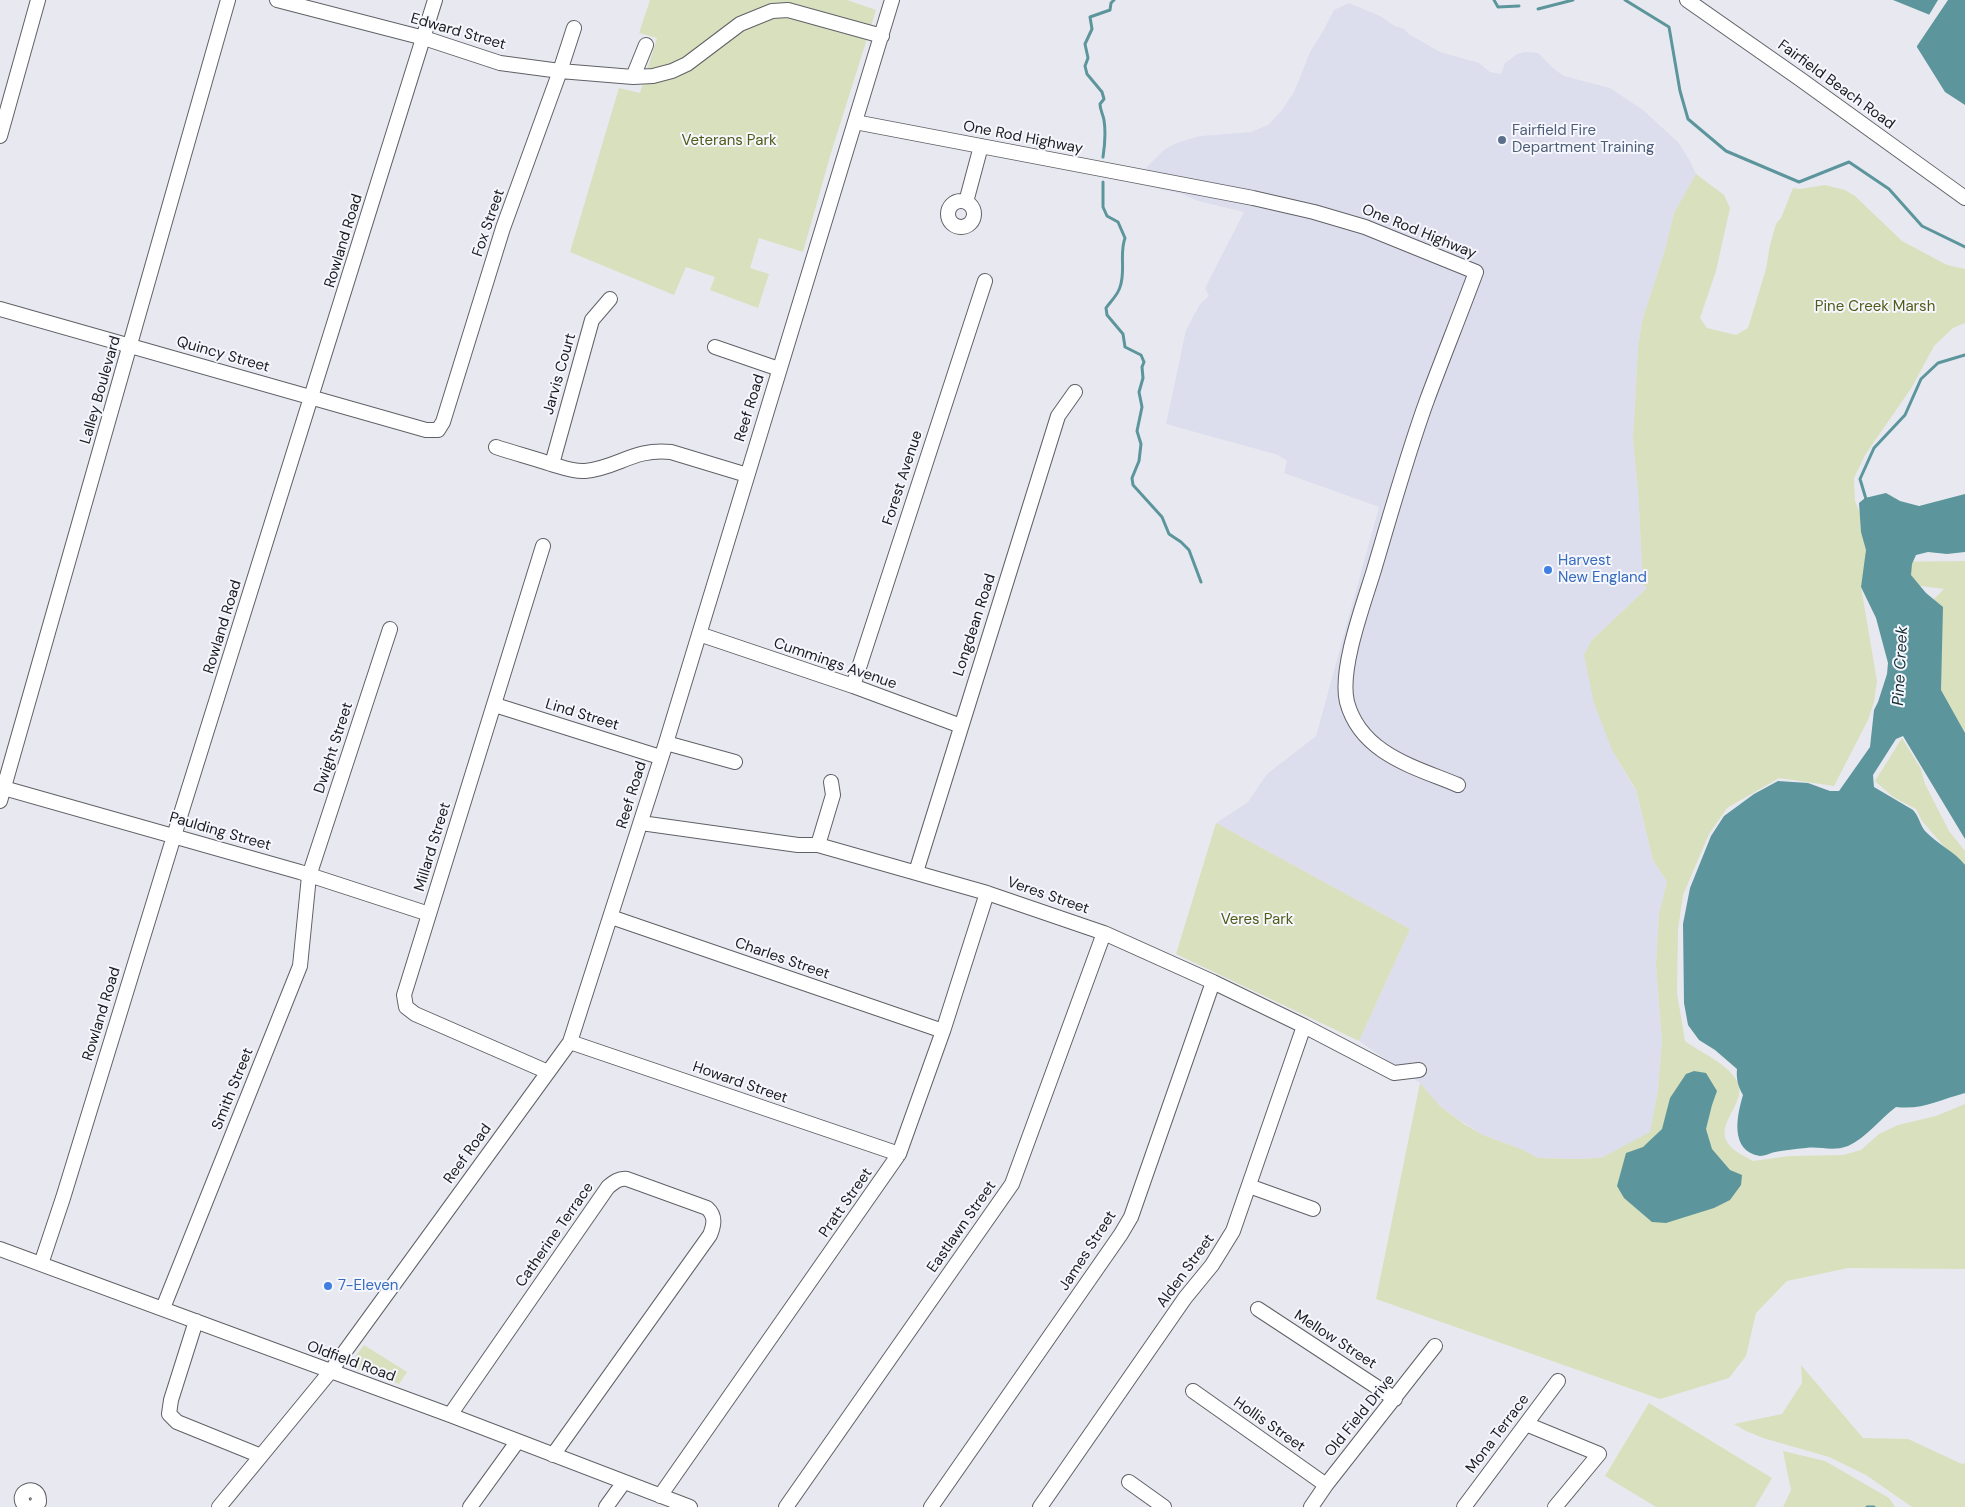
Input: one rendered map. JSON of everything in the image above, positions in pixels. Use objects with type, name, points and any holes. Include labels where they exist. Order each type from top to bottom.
[{"type":"street","points":[[0,136],[38,0]]},
{"type":"street","name":"Lalley Boulevard","points":[[1,792],[131,346],[228,0]]},
{"type":"street","name":"Edward Street","points":[[278,0],[424,38],[500,62],[560,71],[633,76],[653,76],[672,72],[687,64],[732,28],[772,11],[788,10],[882,36]]},
{"type":"street","name":"Rowland Road","points":[[41,1264],[436,0]]},
{"type":"street","name":"Reef Road","points":[[219,1507],[330,1372],[570,1042],[641,823],[660,756],[666,743],[892,0]]},
{"type":"street","name":"Fairfield Beach Road","points":[[1687,0],[1965,198]]},
{"type":"street","name":"Fox Street","points":[[438,430],[444,422],[503,228],[574,28]]},
{"type":"street","points":[[633,76],[646,45]]},
{"type":"street","name":"One Rod Highway","points":[[855,122],[1253,198],[1314,212],[1365,226],[1476,272],[1427,401],[1403,474],[1363,605],[1346,674],[1348,703],[1356,721],[1370,740],[1392,758],[1458,784]]},
{"type":"street","points":[[966,202],[982,146]]},
{"type":"street","name":"Forest Avenue","points":[[853,686],[985,281]]},
{"type":"street","name":"Jarvis Court","points":[[552,464],[592,320],[610,299]]},
{"type":"street","name":"Quincy Street","points":[[0,309],[426,430],[438,430]]},
{"type":"street","points":[[715,347],[779,369]]},
{"type":"street","name":"Longdean Road","points":[[916,872],[1058,416],[1075,392]]},
{"type":"street","points":[[496,447],[582,472],[638,454],[658,451],[670,452],[747,475]]},
{"type":"street","name":"Millard Street","points":[[543,546],[404,995],[406,1007],[415,1014],[548,1072]]},
{"type":"street","name":"Dwight Street","points":[[309,876],[390,630]]},
{"type":"street","name":"Cummings Avenue","points":[[699,634],[853,686],[960,726]]},
{"type":"street","name":"Lind Street","points":[[495,705],[660,756]]},
{"type":"street","points":[[666,743],[735,762]]},
{"type":"street","points":[[818,845],[833,795],[831,782]]},
{"type":"street","name":"Paulding Street","points":[[1,792],[174,836],[430,914]]},
{"type":"street","name":"Veres Street","points":[[641,823],[798,845],[818,845],[988,893],[1104,933],[1213,982],[1304,1026],[1394,1074],[1419,1070]]},
{"type":"street","name":"Smith Street","points":[[163,1308],[300,966],[309,876]]},
{"type":"street","name":"Pratt Street","points":[[660,1496],[899,1154],[943,1031],[988,893]]},
{"type":"street","name":"Charles Street","points":[[611,917],[943,1031]]},
{"type":"street","name":"Eastlawn Street","points":[[786,1507],[1012,1184],[1104,933]]},
{"type":"street","name":"James Street","points":[[931,1507],[1131,1217],[1213,982]]},
{"type":"street","name":"Alden Street","points":[[1040,1507],[1186,1298],[1212,1265],[1234,1231],[1304,1026]]},
{"type":"street","name":"Howard Street","points":[[570,1042],[899,1154]]},
{"type":"street","name":"Catherine Terrace","points":[[450,1415],[608,1187],[614,1182],[622,1178],[627,1179],[707,1208],[714,1217],[713,1228],[710,1234],[553,1455]]},
{"type":"street","points":[[1249,1186],[1314,1209]]},
{"type":"street","name":"Oldfield Road","points":[[0,1249],[450,1415],[690,1507]]},
{"type":"street","name":"Mellow Street","points":[[1258,1309],[1395,1399]]},
{"type":"street","points":[[196,1321],[171,1400],[169,1414],[177,1422],[261,1456]]},
{"type":"street","name":"Old Field Drive","points":[[1316,1505],[1326,1485],[1436,1346]]},
{"type":"street","name":"Mona Terrace","points":[[1464,1507],[1558,1381]]},
{"type":"street","name":"Hollis Street","points":[[1193,1391],[1326,1485]]},
{"type":"street","points":[[1526,1424],[1599,1454],[1555,1507]]},
{"type":"street","points":[[470,1507],[517,1442]]},
{"type":"street","points":[[606,1507],[624,1482]]},
{"type":"street","points":[[1129,1482],[1164,1507]]},
{"type":"shaded area","points":[[1349,3],[1380,16],[1440,52],[1479,63],[1490,72],[1501,74],[1505,63],[1517,54],[1525,52],[1538,53],[1564,76],[1610,88],[1643,110],[1678,142],[1696,174],[1674,213],[1665,250],[1642,321],[1638,348],[1633,440],[1638,490],[1643,584],[1647,588],[1592,640],[1612,750],[1636,791],[1653,860],[1667,882],[1659,914],[1656,965],[1662,1041],[1658,1090],[1650,1133],[1601,1158],[1538,1158],[1521,1149],[1483,1135],[1440,1106],[1420,1083],[1359,1041],[1410,929],[1216,823],[1248,802],[1267,774],[1316,736],[1379,507],[1284,473],[1287,461],[1278,455],[1166,424],[1186,330],[1200,304],[1209,296],[1205,288],[1244,212],[1198,201],[1182,194],[1142,185],[1147,167],[1164,150],[1176,143],[1200,136],[1251,132],[1268,125],[1282,110],[1294,92],[1310,52],[1334,10]]},
{"type":"green space","name":"Veterans Park","points":[[650,0],[847,0],[876,10],[831,153],[803,252],[759,238],[750,268],[769,274],[758,308],[710,290],[715,277],[686,267],[674,295],[570,252],[619,88],[640,93],[657,38],[639,33]]},
{"type":"green space","name":"Pine Creek Marsh","points":[[1696,174],[1724,195],[1730,208],[1716,271],[1700,318],[1707,328],[1736,335],[1748,328],[1766,269],[1776,224],[1781,218],[1793,188],[1800,189],[1825,185],[1845,190],[1855,196],[1902,241],[1947,265],[1965,269],[1965,323],[1953,328],[1934,346],[1912,387],[1865,455],[1854,478],[1855,501],[1879,562],[1965,561],[1965,748],[1934,689],[1923,610],[1944,589],[1912,585],[1861,587],[1877,681],[1874,702],[1868,720],[1834,786],[1779,778],[1727,808],[1709,834],[1683,895],[1678,930],[1677,993],[1685,1041],[1720,1063],[1737,1081],[1738,1097],[1727,1122],[1725,1138],[1732,1148],[1753,1161],[1789,1156],[1843,1155],[1861,1150],[1879,1134],[1898,1125],[1936,1116],[1965,1104],[1965,1269],[1848,1268],[1787,1281],[1756,1313],[1746,1356],[1729,1378],[1660,1399],[1376,1299],[1420,1083],[1440,1106],[1464,1124],[1483,1135],[1521,1149],[1538,1158],[1601,1158],[1650,1132],[1658,1090],[1662,1041],[1656,965],[1659,914],[1667,882],[1653,860],[1636,790],[1612,750],[1594,703],[1584,655],[1592,640],[1647,588],[1643,584],[1638,490],[1633,440],[1638,348],[1642,321],[1665,250],[1674,213]]},
{"type":"green space","points":[[1902,738],[1921,769],[1925,784],[1949,831],[1965,851],[1965,873],[1962,867],[1922,821],[1916,809],[1893,797],[1875,781]]},
{"type":"green space","name":"Veres Park","points":[[1216,823],[1410,929],[1359,1041],[1176,954]]},
{"type":"green space","points":[[364,1345],[407,1372],[399,1384],[354,1368],[354,1358]]},
{"type":"green space","points":[[1801,1365],[1863,1438],[1908,1439],[1962,1464],[1965,1463],[1965,1507],[1912,1507],[1866,1475],[1829,1457],[1763,1438],[1734,1424],[1782,1414],[1802,1383]]},
{"type":"green space","points":[[1649,1403],[1772,1478],[1755,1507],[1656,1507],[1605,1476]]},
{"type":"green space","points":[[1783,1451],[1825,1461],[1889,1498],[1895,1507],[1783,1507],[1791,1490]]},
{"type":"water","points":[[1893,0],[1965,0],[1965,105],[1945,92],[1915,44],[1930,15]]},
{"type":"water","points":[[1886,493],[1900,501],[1919,506],[1965,494],[1965,552],[1947,554],[1928,552],[1916,555],[1912,564],[1911,575],[1926,593],[1943,607],[1941,690],[1965,733],[1965,839],[1903,736],[1896,739],[1873,775],[1874,787],[1913,810],[1925,831],[1965,865],[1965,1093],[1923,1106],[1896,1107],[1855,1143],[1842,1148],[1794,1149],[1760,1156],[1750,1153],[1739,1140],[1738,1122],[1743,1095],[1738,1082],[1737,1069],[1715,1050],[1699,1040],[1688,1025],[1684,1003],[1683,924],[1690,888],[1711,836],[1724,816],[1754,794],[1778,781],[1808,783],[1830,791],[1839,791],[1870,747],[1874,710],[1887,674],[1888,663],[1876,618],[1861,587],[1866,550],[1861,532],[1859,503],[1865,498]]},
{"type":"water","points":[[1694,1071],[1706,1073],[1717,1091],[1706,1129],[1712,1149],[1730,1170],[1742,1175],[1741,1185],[1730,1200],[1714,1208],[1666,1223],[1652,1222],[1624,1198],[1617,1186],[1626,1153],[1643,1147],[1662,1129],[1670,1098],[1686,1074]]},
{"type":"pier","points":[[1938,0],[1948,0],[1915,49],[1912,43]]},
{"type":"waterway","points":[[1103,157],[1105,129],[1100,104],[1104,99],[1102,92],[1087,74],[1085,66],[1088,58],[1085,44],[1092,29],[1090,17],[1110,10],[1111,3],[1114,0]]},
{"type":"waterway","points":[[1494,0],[1498,7],[1519,6]]},
{"type":"waterway","points":[[1538,9],[1573,0]]},
{"type":"waterway","points":[[1625,0],[1669,27],[1680,91],[1688,119],[1726,151],[1799,182],[1849,162],[1889,189],[1922,226],[1965,247]]},
{"type":"waterway","points":[[1103,182],[1103,207],[1107,216],[1118,222],[1125,238],[1123,244],[1122,281],[1118,293],[1106,308],[1107,315],[1123,334],[1125,347],[1141,355],[1144,362],[1142,367],[1143,378],[1139,392],[1142,407],[1137,431],[1141,444],[1139,461],[1132,478],[1133,485],[1162,517],[1169,534],[1189,550],[1201,582]]},
{"type":"waterway","points":[[1866,499],[1860,479],[1874,448],[1905,415],[1921,379],[1938,363],[1965,355]]},
{"type":"waterway","name":"Pine Creek","points":[[1867,1507],[1874,1507]]},
{"type":"place","name":"Fairfield Fire Department Training","points":[[1502,140]]},
{"type":"place","name":"Harvest New England","points":[[1548,570]]},
{"type":"place","name":"7-Eleven","points":[[328,1286]]}]
